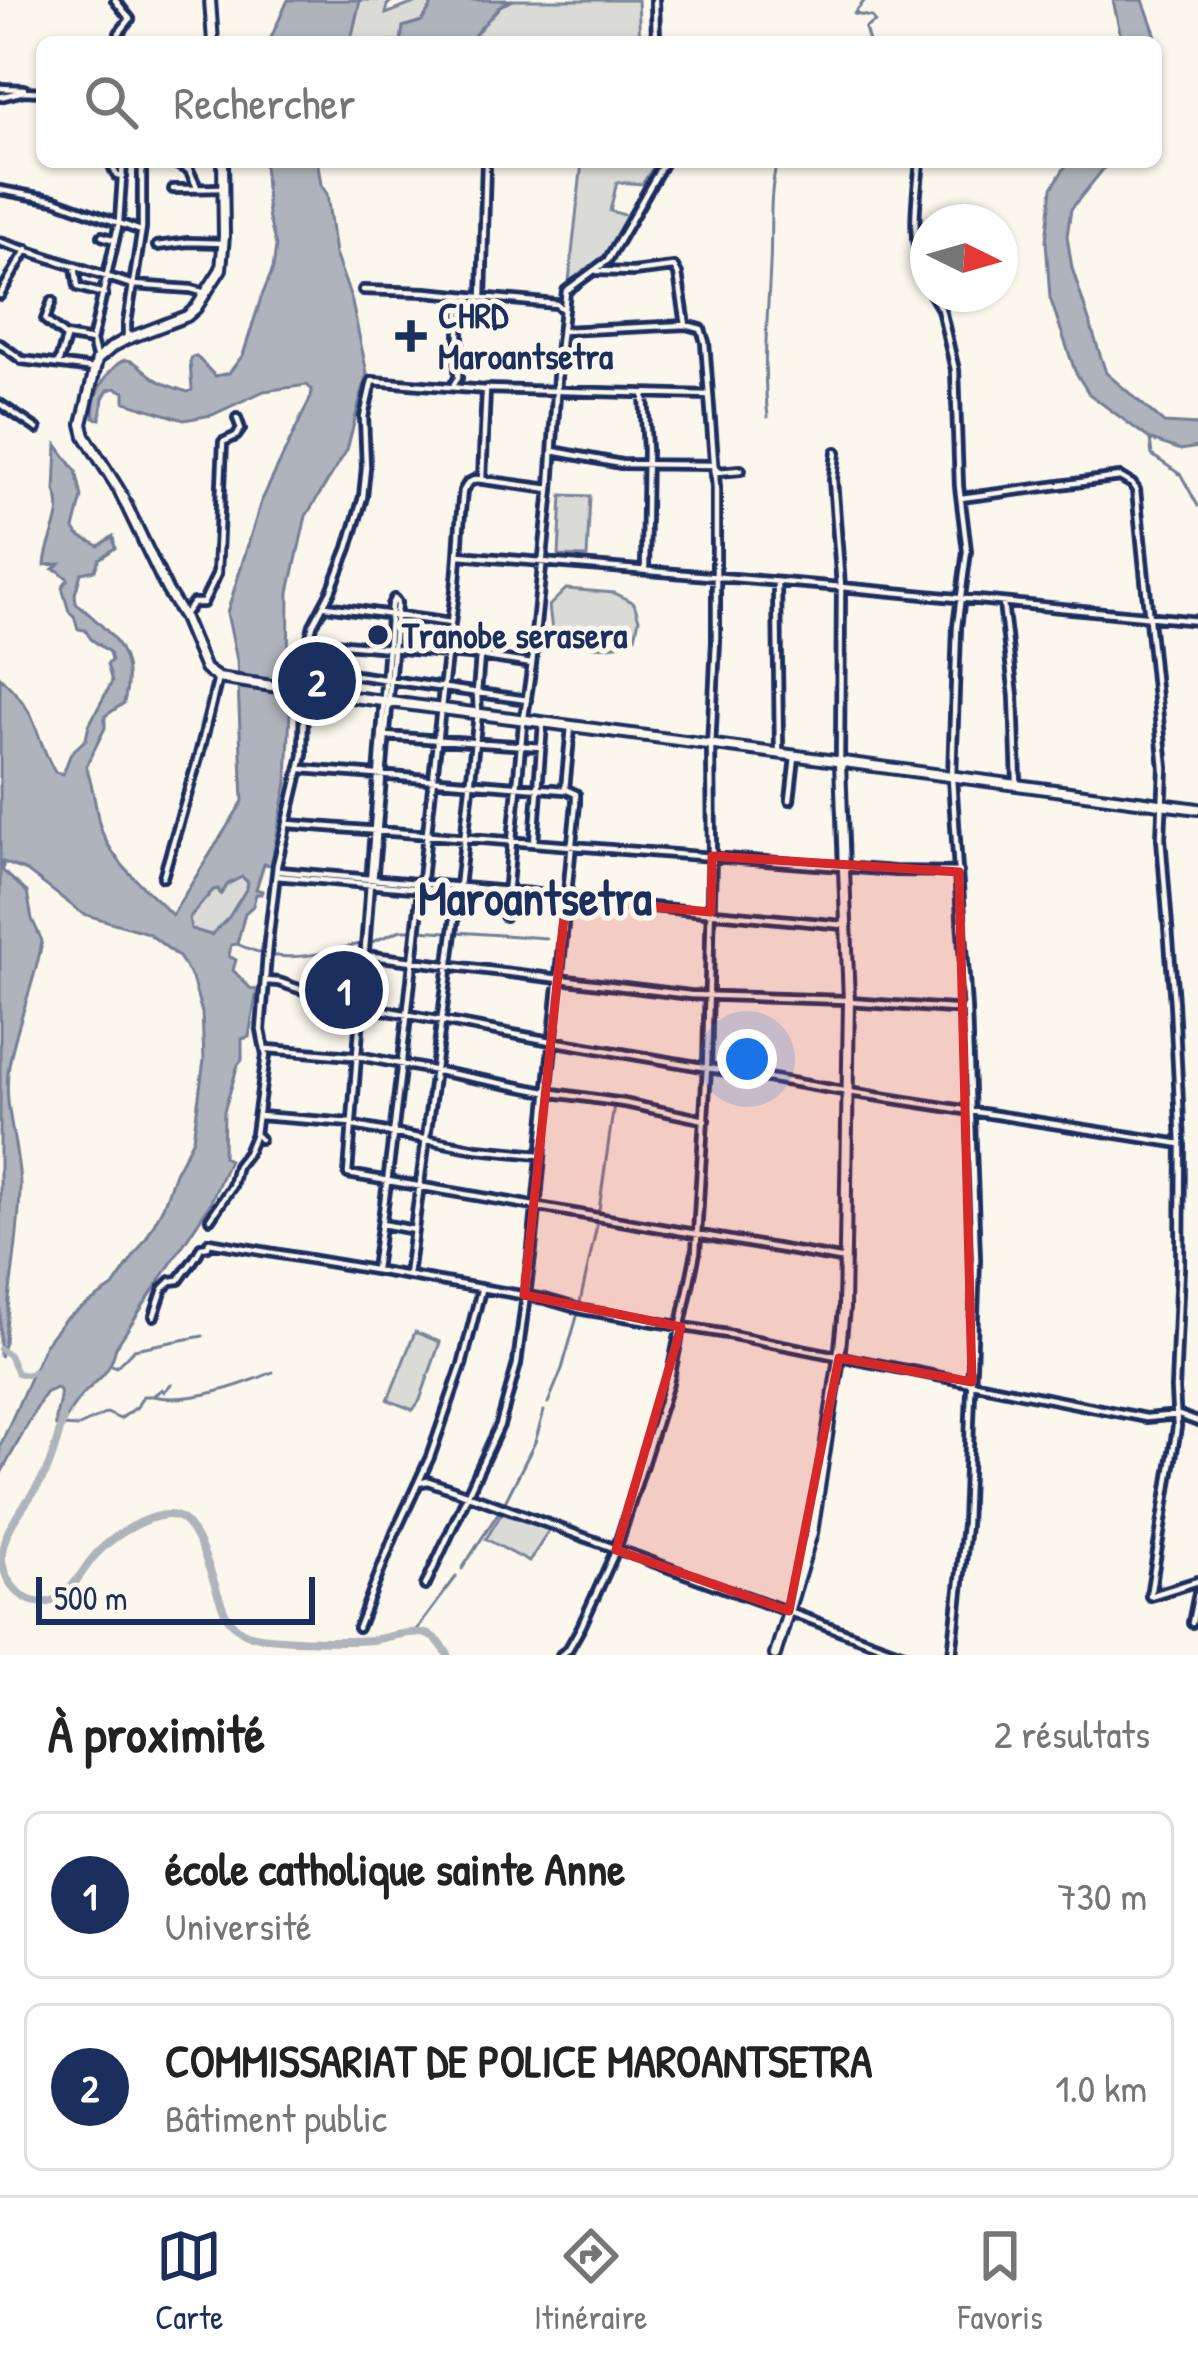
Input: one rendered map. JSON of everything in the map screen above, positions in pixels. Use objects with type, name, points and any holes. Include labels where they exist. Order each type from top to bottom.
[{"type":"main road","points":[[210,0],[213,36]]},
{"type":"main road","points":[[223,168],[220,269],[187,316],[112,347],[95,364],[82,424],[206,669],[223,679],[304,691],[1198,809]]},
{"type":"main road","points":[[775,1655],[812,1533],[839,1358],[847,1260],[849,1002],[841,763]]},
{"type":"street","points":[[115,0],[130,19],[119,33]]},
{"type":"street","points":[[655,0],[656,36]]},
{"type":"street","points":[[0,88],[36,91]]},
{"type":"street","points":[[0,97],[36,92]]},
{"type":"street","points":[[113,168],[123,178]]},
{"type":"street","points":[[2,347],[22,360],[95,364],[92,340],[115,240],[123,168]]},
{"type":"street","points":[[128,339],[141,231],[142,168]]},
{"type":"street","points":[[185,168],[197,187]]},
{"type":"street","points":[[482,298],[486,168]]},
{"type":"street","points":[[505,916],[566,290],[597,271],[618,246],[661,168]]},
{"type":"street","points":[[916,204],[919,168]]},
{"type":"street","points":[[173,189],[224,188]]},
{"type":"street","points":[[0,190],[56,200],[141,231]]},
{"type":"street","points":[[102,236],[115,240]]},
{"type":"street","points":[[0,242],[133,285],[206,293]]},
{"type":"street","points":[[157,246],[224,243]]},
{"type":"street","points":[[0,296],[27,249]]},
{"type":"street","points":[[75,266],[78,287],[104,294]]},
{"type":"street","points":[[597,271],[674,267],[686,326]]},
{"type":"street","points":[[363,290],[556,304],[564,310]]},
{"type":"street","points":[[449,385],[458,378],[460,295]]},
{"type":"street","points":[[52,301],[45,320],[65,336],[92,340]]},
{"type":"street","points":[[942,312],[955,369],[967,547],[957,627],[952,778],[976,1259],[966,1525],[952,1655]]},
{"type":"street","points":[[561,1655],[581,1628],[616,1550],[669,1383],[694,1265],[707,1067],[716,578],[714,465],[702,332],[686,326],[563,332]]},
{"type":"street","points":[[58,364],[65,336]]},
{"type":"street","points":[[210,1220],[257,1137],[266,1049],[261,1025],[267,956],[277,873],[305,735],[309,640],[348,548],[363,497],[364,417],[371,382],[709,395]]},
{"type":"street","points":[[482,479],[486,389]]},
{"type":"street","points":[[644,395],[645,571]]},
{"type":"street","points":[[0,404],[37,429]]},
{"type":"street","points":[[183,616],[193,603],[203,603],[217,574],[223,442],[241,429],[236,418]]},
{"type":"street","points":[[553,451],[621,464],[714,465]]},
{"type":"street","points":[[836,452],[841,763]]},
{"type":"street","points":[[714,465],[718,472],[741,470]]},
{"type":"street","points":[[961,498],[1120,478],[1136,490],[1164,768],[1161,838],[1181,1144],[1177,1429],[1150,1596],[1198,1581]]},
{"type":"street","points":[[375,1270],[464,491],[472,481],[482,479],[550,489]]},
{"type":"street","points":[[459,555],[1198,621]]},
{"type":"street","points":[[777,583],[779,755]]},
{"type":"street","points":[[1004,603],[1017,785]]},
{"type":"street","points":[[323,606],[451,623]]},
{"type":"street","points":[[393,615],[348,1174],[847,1260]]},
{"type":"street","points":[[309,640],[532,664]]},
{"type":"street","points":[[408,1276],[458,889],[480,656]]},
{"type":"street","points":[[308,668],[527,700]]},
{"type":"street","points":[[163,877],[223,679]]},
{"type":"street","points":[[379,775],[385,702]]},
{"type":"street","points":[[534,843],[543,723]]},
{"type":"street","points":[[565,790],[571,727]]},
{"type":"street","points":[[385,736],[541,747]]},
{"type":"street","points":[[790,800],[795,757]]},
{"type":"street","points":[[300,769],[538,787],[573,792],[576,798],[517,1364],[500,1425],[425,1586]]},
{"type":"street","points":[[287,824],[906,872],[959,872]]},
{"type":"street","points":[[277,873],[847,925]]},
{"type":"street","points":[[364,956],[709,996],[967,1010]]},
{"type":"street","points":[[266,981],[326,999],[551,1041],[1181,1144]]},
{"type":"street","points":[[266,1049],[400,1064],[704,1120]]},
{"type":"street","points":[[259,1116],[352,1125],[477,1149],[540,1155]]},
{"type":"street","points":[[382,1224],[414,1230]]},
{"type":"street","points":[[154,1316],[163,1289],[179,1280],[208,1242],[524,1295],[1146,1418],[1175,1415],[1198,1422]]},
{"type":"street","points":[[358,1628],[430,1457],[462,1365],[481,1289]]},
{"type":"street","points":[[418,1483],[428,1481],[907,1655]]},
{"type":"street","points":[[1192,1623],[1198,1593]]},
{"type":"highlighted area","points":[[712,856],[959,872],[972,1382],[839,1358],[789,1611],[616,1550],[681,1327],[524,1295],[566,899],[711,912]]},
{"type":"shaded area","points":[[288,0],[360,0],[351,36],[272,36]]},
{"type":"shaded area","points":[[360,0],[393,0],[386,14],[432,0],[422,21],[403,27],[402,36],[352,35]]},
{"type":"shaded area","points":[[432,0],[513,0],[501,5],[473,36],[402,36],[403,27],[422,21]]},
{"type":"shaded area","points":[[513,0],[638,0],[640,36],[473,36],[501,5]]},
{"type":"shaded area","points":[[1113,0],[1143,0],[1156,36],[1121,36]]},
{"type":"shaded area","points":[[264,168],[318,168],[335,254],[351,298],[367,373],[347,450],[306,516],[289,592],[288,673],[283,675],[283,681],[291,684],[287,783],[271,865],[264,864],[256,889],[261,894],[256,894],[245,913],[229,956],[236,960],[233,970],[257,990],[249,1037],[242,1039],[242,1060],[224,1111],[223,1157],[229,1160],[210,1204],[116,1347],[103,1375],[79,1398],[62,1426],[56,1426],[60,1390],[45,1393],[0,1475],[0,1446],[45,1344],[65,1319],[113,1287],[163,1207],[193,1139],[204,1060],[202,1013],[192,978],[179,957],[148,933],[83,914],[27,871],[3,862],[3,871],[27,892],[42,941],[7,1081],[19,1205],[0,1357],[0,677],[28,711],[55,772],[63,774],[71,753],[86,739],[112,682],[109,652],[78,629],[69,612],[62,587],[68,579],[53,569],[59,564],[45,565],[59,509],[57,445],[76,471],[82,497],[74,529],[99,546],[113,536],[115,548],[99,559],[95,570],[81,573],[75,594],[76,603],[113,638],[127,671],[124,703],[105,716],[105,728],[86,766],[99,823],[120,862],[172,915],[243,801],[237,660],[227,613],[261,502],[312,390],[307,385],[264,391],[212,415],[184,420],[125,402],[125,392],[115,388],[103,398],[100,419],[94,418],[94,403],[113,369],[126,360],[162,383],[188,392],[192,390],[192,357],[215,376],[229,373],[243,355],[273,269],[276,246]],"holes":[[[242,877],[247,888],[211,935],[191,929],[189,918],[213,890],[221,894]]]},
{"type":"shaded area","points":[[581,168],[653,168],[642,184],[617,182],[610,211],[628,216],[605,255],[569,281]]},
{"type":"shaded area","points":[[1064,168],[1104,168],[1071,209],[1067,236],[1072,268],[1106,373],[1164,423],[1198,425],[1198,447],[1181,450],[1151,440],[1089,394],[1075,371],[1050,298],[1046,240],[1052,188]]},
{"type":"shaded area","points":[[562,495],[590,496],[587,557],[559,556]]},
{"type":"shaded area","points":[[566,589],[614,593],[634,603],[639,619],[635,637],[615,645],[593,646],[552,631],[549,606]]},
{"type":"shaded area","points":[[242,876],[247,888],[229,918],[211,936],[191,929],[189,918],[213,890],[220,893]]},
{"type":"shaded area","points":[[415,1332],[440,1342],[413,1410],[388,1400]]},
{"type":"shaded area","points":[[503,1511],[550,1529],[529,1562],[486,1539]]},
{"type":"waterway","points":[[865,0],[854,14],[872,17],[875,22],[865,28],[867,36]]},
{"type":"waterway","points":[[768,417],[766,341],[776,168]]},
{"type":"waterway","points":[[1150,439],[1152,455],[1181,475],[1198,506]]},
{"type":"waterway","points":[[372,942],[412,930]]},
{"type":"waterway","points":[[419,930],[448,932]]},
{"type":"waterway","points":[[456,932],[546,938]]},
{"type":"waterway","points":[[237,944],[284,957],[360,944]]},
{"type":"waterway","points":[[598,1217],[614,1104]]},
{"type":"waterway","points":[[579,1307],[598,1221]]},
{"type":"waterway","points":[[548,1403],[578,1313]]},
{"type":"waterway","points":[[112,1365],[116,1367],[134,1349],[203,1336]]},
{"type":"waterway","points":[[0,1349],[9,1355],[17,1373],[36,1371]]},
{"type":"waterway","points":[[153,1396],[198,1396],[273,1372]]},
{"type":"waterway","points":[[61,1426],[77,1427],[107,1413],[120,1419],[143,1396],[164,1392],[171,1384]]},
{"type":"waterway","points":[[503,1506],[535,1442],[544,1411]]},
{"type":"waterway","points":[[63,1419],[46,1472],[4,1542],[6,1576],[29,1600],[40,1603],[62,1596],[114,1538],[146,1520],[169,1515],[178,1517],[194,1533],[226,1615],[243,1632],[328,1641],[419,1633],[436,1640],[448,1655]]},
{"type":"waterway","points":[[462,1569],[500,1510]]},
{"type":"waterway","points":[[415,1632],[456,1577]]},
{"type":"place","name":"CHRD Maroantsetra","points":[[411,336]]},
{"type":"place","name":"Tranobe serasera","points":[[378,635]]},
{"type":"place","name":"COMMISSARIAT DE POLICE MAROANTSETRA","points":[[317,681]]},
{"type":"place","name":"école catholique sainte Anne","points":[[344,990]]},
{"type":"district","name":"Maroantsetra","points":[[535,898]]}]
